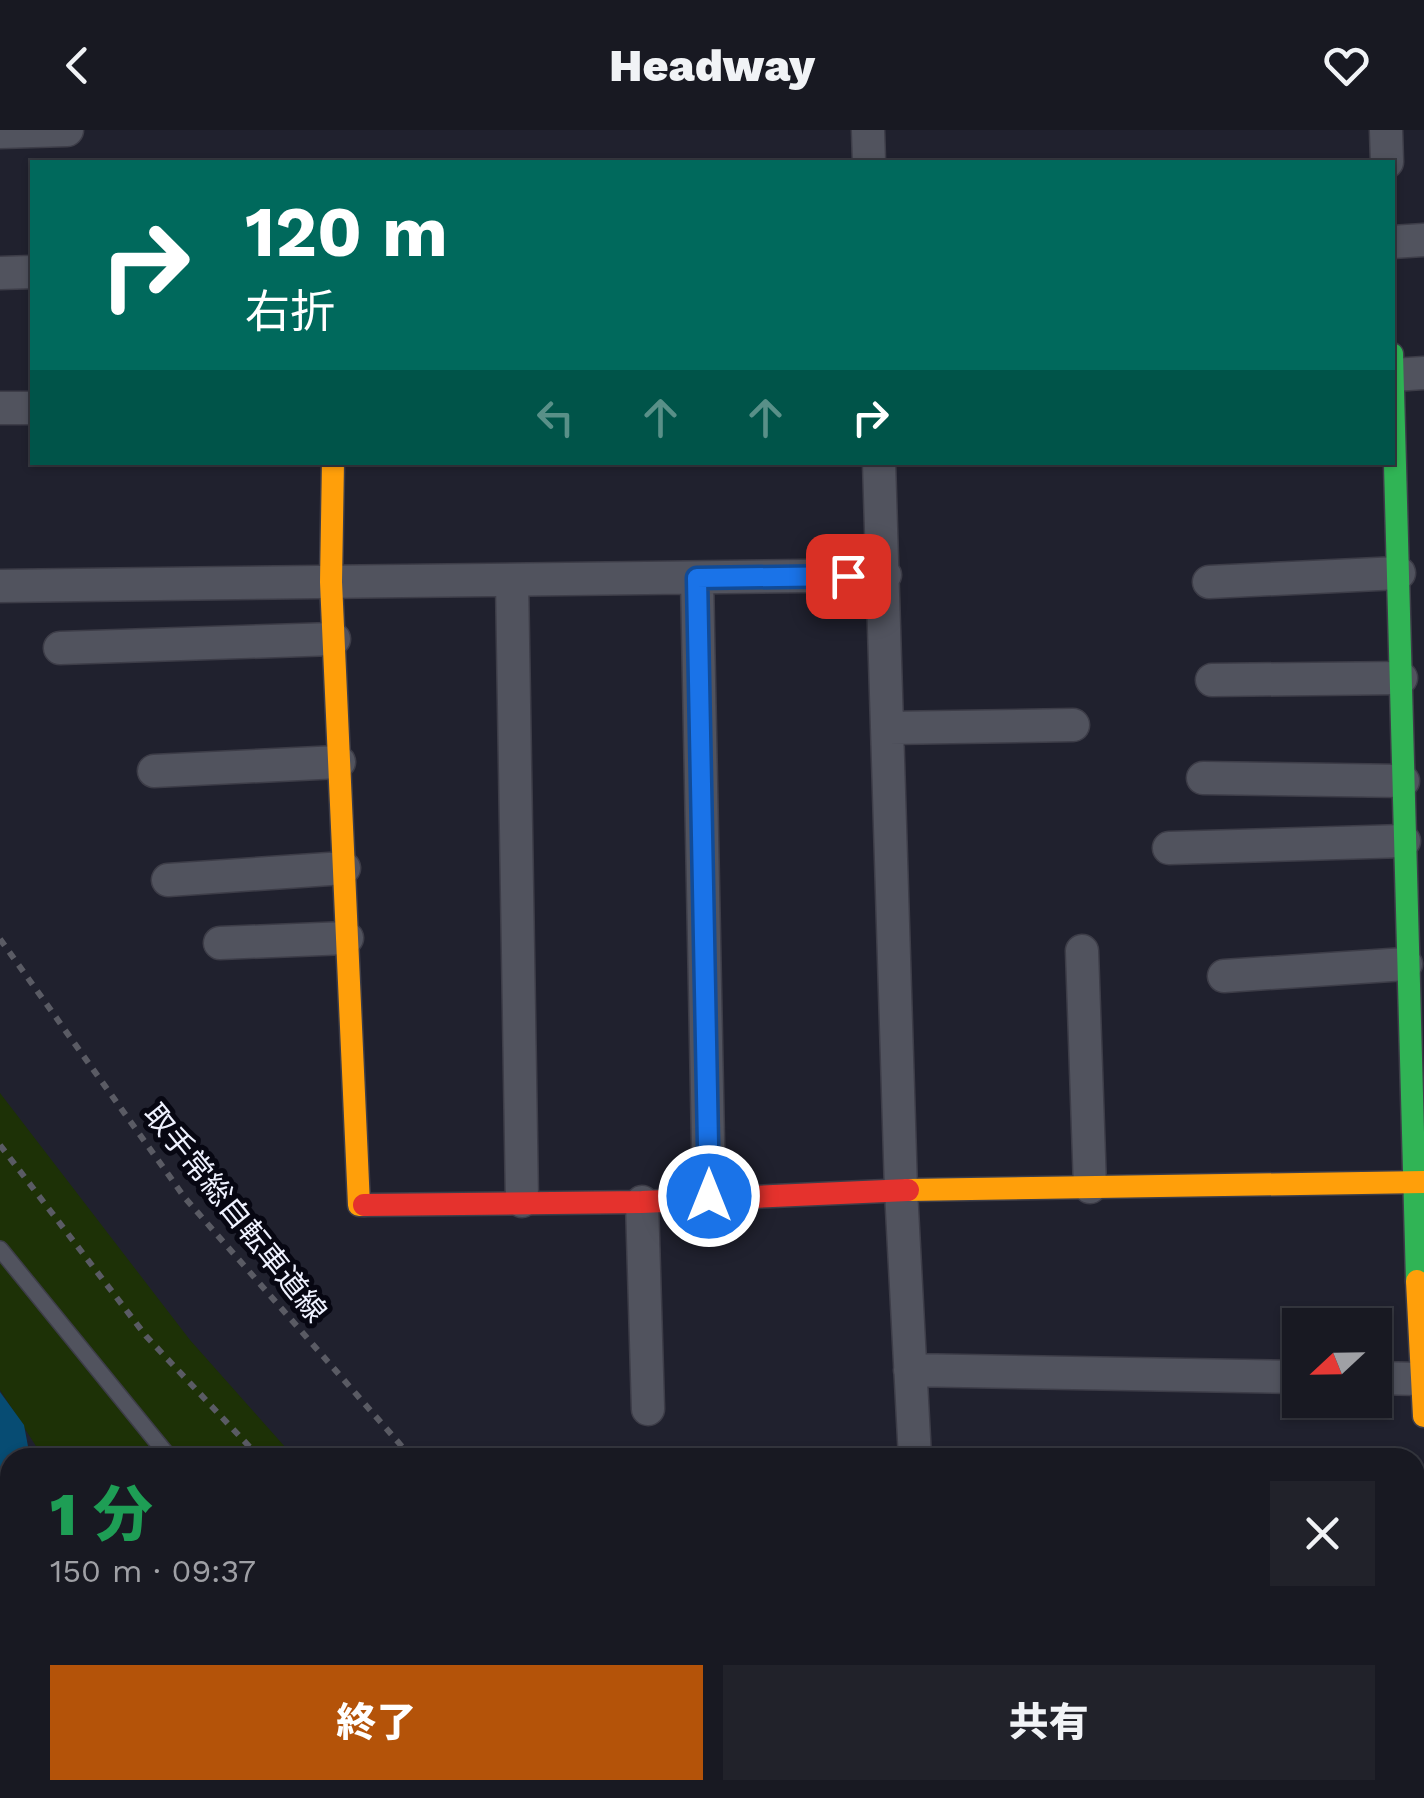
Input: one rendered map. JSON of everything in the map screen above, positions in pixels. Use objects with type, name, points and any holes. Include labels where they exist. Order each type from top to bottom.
[{"type":"street","points":[[0,132],[67,130]]},
{"type":"street","points":[[868,130],[869,160]]},
{"type":"street","points":[[1386,130],[1387,160]]},
{"type":"street","points":[[1395,242],[1424,240]]},
{"type":"street","points":[[0,273],[30,272]]},
{"type":"street","points":[[1395,375],[1424,373]]},
{"type":"street","points":[[0,408],[30,408]]},
{"type":"street","points":[[332,465],[331,582],[359,1205],[522,1200],[642,1202],[901,1190],[1418,1182]]},
{"type":"street","points":[[879,465],[886,576],[901,1190],[914,1448]]},
{"type":"street","points":[[1395,465],[1399,573],[1409,669],[1403,780],[1406,964],[1418,1182],[1420,1379],[1424,1416]]},
{"type":"street","points":[[1209,582],[1399,573]]},
{"type":"street","points":[[0,586],[886,576]]},
{"type":"street","points":[[697,578],[709,1196]]},
{"type":"street","points":[[512,580],[522,1200]]},
{"type":"street","points":[[60,648],[334,639]]},
{"type":"street","points":[[1212,680],[1409,669]]},
{"type":"street","points":[[890,728],[1073,725]]},
{"type":"street","points":[[154,771],[339,762]]},
{"type":"street","points":[[1203,778],[1403,780]]},
{"type":"street","points":[[1170,848],[1404,841]]},
{"type":"street","points":[[168,880],[344,868]]},
{"type":"street","points":[[220,943],[347,938]]},
{"type":"street","points":[[1082,951],[1090,1187]]},
{"type":"street","points":[[1224,976],[1406,964]]},
{"type":"street","points":[[642,1202],[648,1409]]},
{"type":"street","points":[[910,1370],[1282,1377]]},
{"type":"street","points":[[1392,1378],[1420,1379]]},
{"type":"lane","points":[[0,1249],[162,1448]]},
{"type":"path","name":"取手常総自転車道線","points":[[0,939],[186,1198],[403,1448]]},
{"type":"path","points":[[0,1145],[146,1336],[251,1448]]},
{"type":"green space","points":[[0,1093],[190,1340],[286,1448],[37,1448],[0,1390]]},
{"type":"water","points":[[0,1392],[24,1425],[28,1448],[0,1448]]},
{"type":"traffic: fast","points":[[1395,465],[1417,1281]]},
{"type":"traffic: slow","points":[[333,465],[331,582],[359,1205],[364,1205]]},
{"type":"traffic: slow","points":[[908,1190],[1424,1182]]},
{"type":"traffic: slow","points":[[1417,1281],[1424,1416]]},
{"type":"traffic: jam","points":[[364,1205],[642,1202],[908,1190]]},
{"type":"route","points":[[709,1196],[697,578],[848,576]]}]
